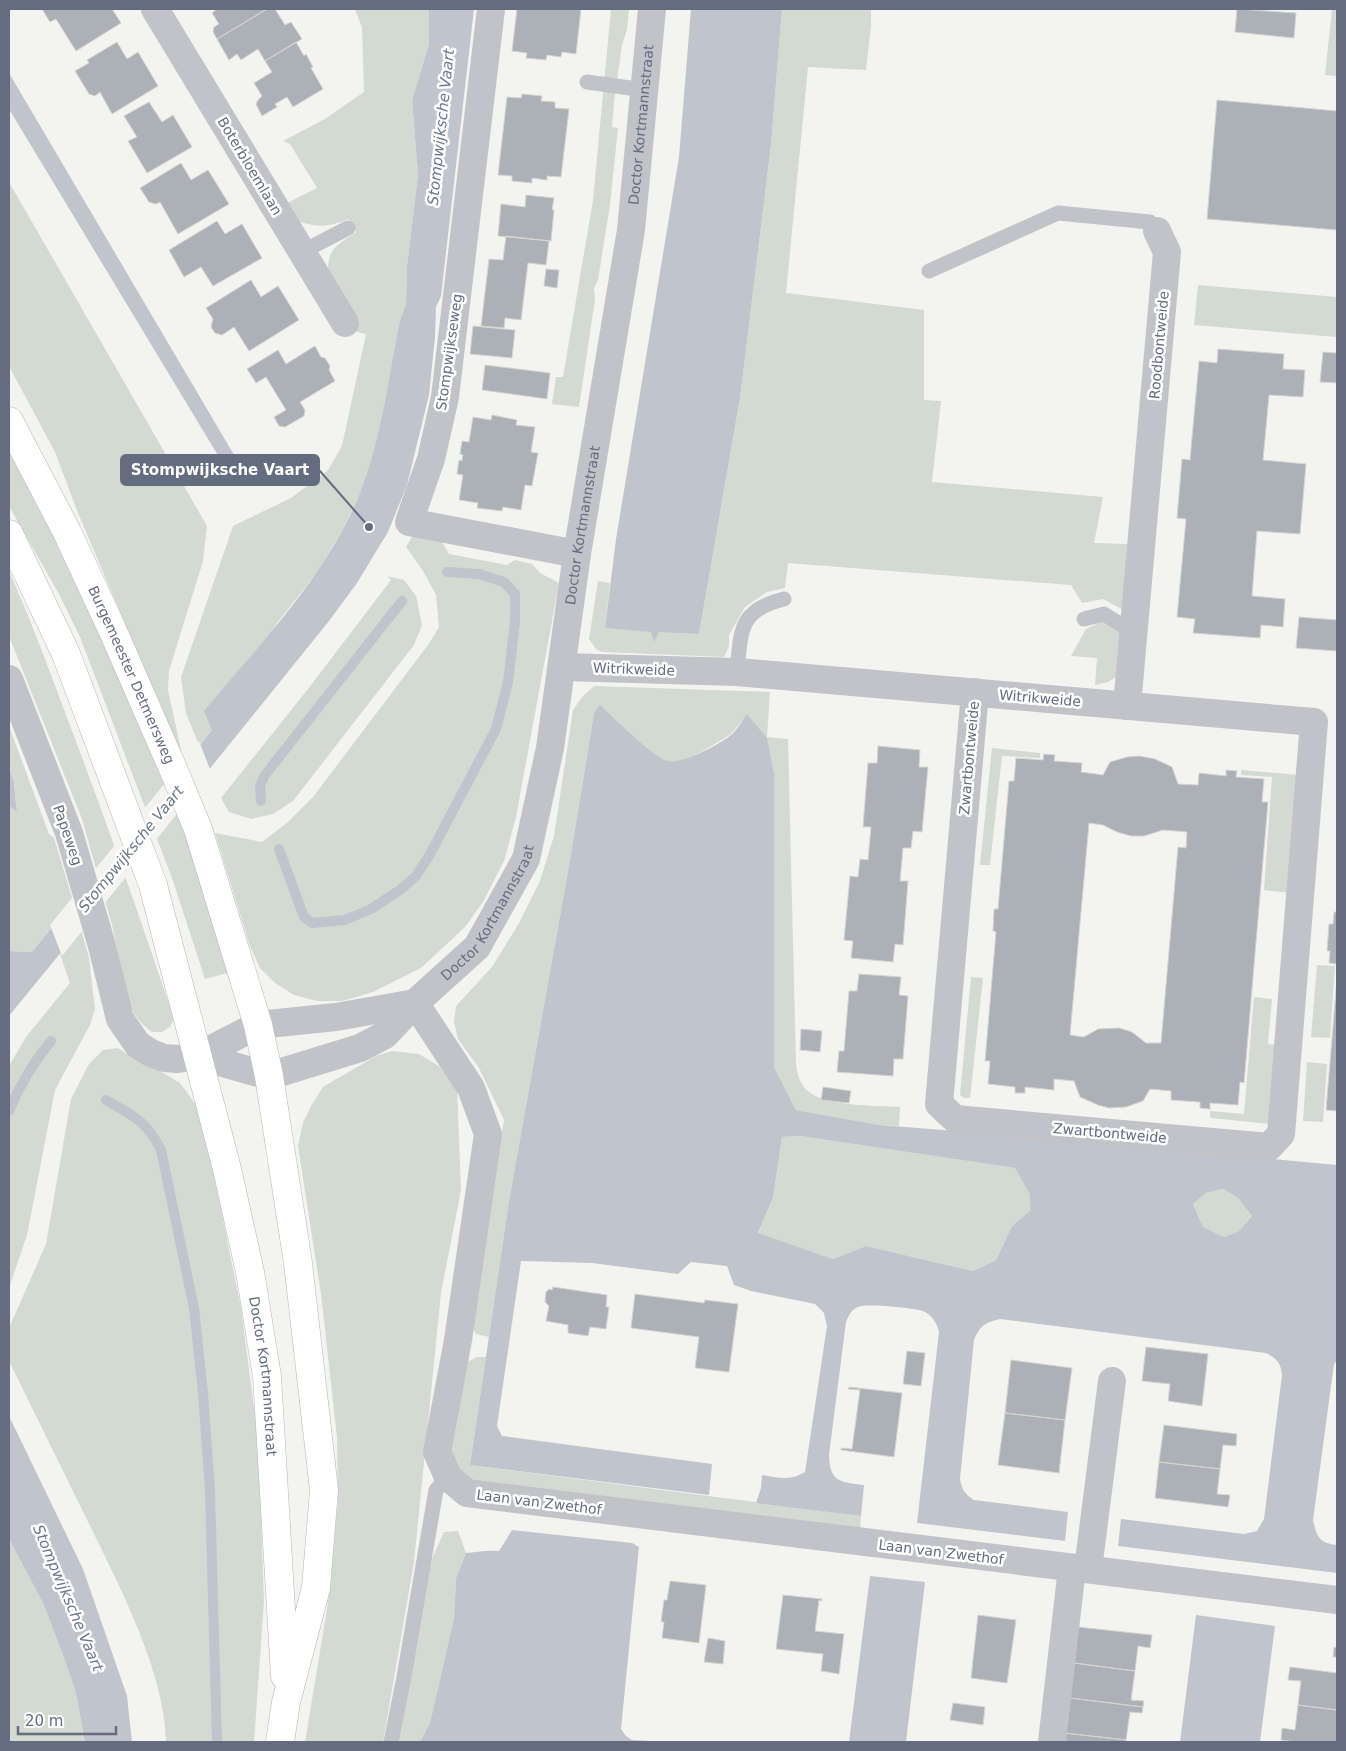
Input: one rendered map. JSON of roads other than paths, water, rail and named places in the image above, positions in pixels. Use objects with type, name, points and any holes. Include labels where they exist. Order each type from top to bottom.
[{"type":"main road","name":"Burgemeester Detmersweg","points":[[9,421],[66,532],[112,630],[174,771],[198,830],[258,1025]]},
{"type":"main road","points":[[9,534],[66,654],[130,825],[152,886],[198,1056]]},
{"type":"main road","name":"Doctor Kortmannstraat","points":[[258,1025],[269,1076],[298,1263],[324,1490],[316,1588],[286,1702],[280,1742]]},
{"type":"main road","name":"Doctor Kortmannstraat","points":[[198,1056],[227,1169],[248,1262],[267,1376],[286,1702]]},
{"type":"street","name":"Boterbloemlaan","points":[[155,9],[345,323]]},
{"type":"street","name":"Stompwijkseweg","points":[[491,9],[445,397],[431,459],[409,522],[577,554]]},
{"type":"street","name":"Doctor Kortmannstraat","points":[[269,1076],[360,1048],[385,1035],[415,1003],[477,947],[526,859],[550,748],[577,554],[631,230],[652,9]]},
{"type":"street","name":"Roodbontweide","points":[[1127,706],[1167,252],[1157,231]]},
{"type":"street","name":"Witrikweide","points":[[562,667],[737,672],[1314,722]]},
{"type":"street","name":"Papeweg","points":[[9,679],[69,833],[84,880],[120,1019],[138,1045],[151,1053],[164,1058],[178,1059],[198,1056]]},
{"type":"street","name":"Zwartbontweide","points":[[975,692],[938,1104],[955,1119],[1269,1147],[1280,1134],[1314,722]]},
{"type":"street","points":[[198,1056],[258,1025],[336,1017],[415,1003]]},
{"type":"street","name":"Laan van Zwethof","points":[[415,1003],[471,1088],[488,1134],[458,1340],[437,1452],[448,1477],[467,1492],[1337,1600]]},
{"type":"street","points":[[198,1056],[269,1076]]},
{"type":"street","points":[[1052,1742],[1112,1381]]},
{"type":"lane","points":[[587,82],[645,90]]},
{"type":"lane","name":"Roodbontweide","points":[[929,271],[1058,213],[1150,222],[1157,231]]},
{"type":"lane","points":[[302,252],[348,228]]},
{"type":"lane","points":[[737,672],[741,630],[752,613],[773,602],[784,599]]},
{"type":"lane","points":[[1084,619],[1104,614],[1133,632]]},
{"type":"lane","points":[[390,1742],[404,1677],[436,1490],[448,1477]]},
{"type":"water","points":[[429,9],[474,9],[441,296],[436,307],[429,395],[407,485],[388,532],[357,583],[329,621],[9,1016],[9,951],[32,952],[212,730],[204,711],[272,631],[315,575],[334,545],[364,482],[376,442],[400,320],[406,304],[407,266],[418,175],[412,100],[429,44]]},
{"type":"water","points":[[691,9],[782,9],[771,145],[740,398],[699,634],[659,632],[654,642],[651,632],[605,628],[616,539],[679,157]]},
{"type":"water","points":[[9,73],[250,482],[242,484],[231,477],[9,109]]},
{"type":"water","points":[[600,705],[643,745],[668,761],[691,757],[726,739],[733,733],[747,714],[767,738],[774,774],[774,1067],[796,1110],[879,1125],[1061,1139],[1337,1165],[1337,1361],[1334,1364],[1313,1520],[1320,1538],[1326,1543],[1337,1545],[1337,1573],[1118,1546],[1121,1519],[1244,1534],[1257,1531],[1264,1519],[1282,1375],[1281,1367],[1273,1357],[1266,1353],[1000,1319],[983,1326],[978,1331],[974,1340],[961,1483],[964,1491],[974,1500],[1068,1512],[1065,1541],[917,1523],[939,1332],[934,1320],[923,1311],[900,1307],[858,1307],[852,1311],[846,1322],[829,1455],[831,1471],[834,1476],[848,1483],[864,1485],[861,1516],[756,1503],[761,1488],[762,1475],[789,1478],[805,1472],[827,1326],[824,1313],[815,1304],[751,1291],[734,1285],[727,1266],[691,1262],[678,1274],[592,1263],[521,1261],[497,1426],[502,1436],[712,1464],[709,1495],[470,1465],[509,1201],[570,860],[594,713]],"holes":[[[800,1136],[1015,1168],[1030,1195],[1030,1211],[1012,1226],[996,1260],[973,1271],[866,1246],[833,1259],[758,1233],[773,1198],[782,1137]],[[1223,1189],[1238,1198],[1252,1216],[1239,1231],[1224,1237],[1203,1227],[1193,1204],[1206,1193]]]},
{"type":"water","points":[[9,769],[14,782],[17,812],[9,806]]},
{"type":"water","points":[[9,1416],[83,1569],[127,1696],[132,1742],[85,1742],[76,1693],[64,1658],[43,1603],[9,1539]]},
{"type":"water","points":[[512,1530],[632,1543],[639,1547],[621,1729],[632,1740],[669,1742],[420,1742],[430,1723],[454,1618],[456,1578],[466,1553],[499,1551]]},
{"type":"water","points":[[870,1576],[925,1582],[906,1742],[849,1742]]},
{"type":"water","points":[[1196,1615],[1275,1626],[1260,1742],[1180,1742]]},
{"type":"waterway","points":[[279,849],[304,917],[312,923],[345,920],[371,909],[400,890],[416,876],[429,856],[496,729],[508,682],[515,622],[515,594],[504,582],[479,574],[447,572]]},
{"type":"waterway","points":[[261,801],[260,786],[265,775],[402,601]]},
{"type":"waterway","points":[[9,1111],[27,1075],[51,1041]]},
{"type":"waterway","points":[[106,1100],[144,1125],[161,1150],[194,1308],[203,1393],[210,1491],[217,1742]]},
{"type":"place","name":"Stompwijksche Vaart","points":[[369,527]]}]
